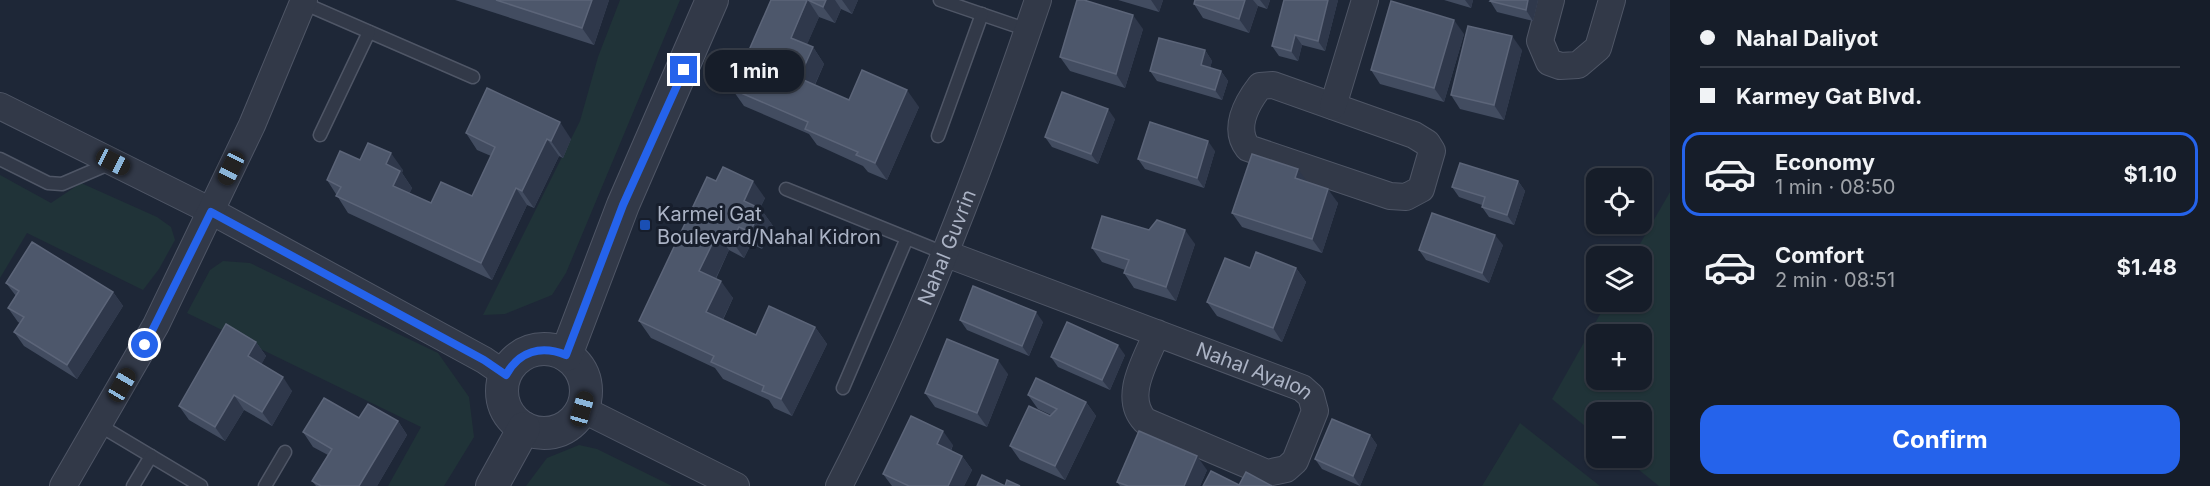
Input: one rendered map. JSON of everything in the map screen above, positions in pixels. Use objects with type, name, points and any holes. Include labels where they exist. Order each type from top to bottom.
[{"type":"street","points":[[566,355],[623,205],[712,0]]},
{"type":"street","name":"Nahal Guvrin","points":[[840,486],[877,413],[944,253],[1038,0]]},
{"type":"street","points":[[1334,106],[1365,0]]},
{"type":"street","points":[[1551,0],[1540,41],[1543,53],[1549,62],[1560,66],[1578,65],[1598,48],[1612,0]]},
{"type":"street","points":[[63,486],[156,325],[252,125],[303,1]]},
{"type":"street","points":[[1273,85],[1334,106],[1414,135],[1427,143],[1432,151],[1421,189],[1406,197],[1390,196],[1248,148],[1241,139],[1240,127],[1252,96],[1260,86],[1273,85]]},
{"type":"street","points":[[0,106],[211,212],[484,360],[506,375]]},
{"type":"street","points":[[944,253],[1157,333]]},
{"type":"street","name":"Nahal Ayalon","points":[[1157,333],[1302,388],[1311,396],[1315,411],[1295,461],[1286,469],[1267,473],[1145,421],[1136,412],[1133,402],[1136,387],[1157,333]]},
{"type":"street","points":[[531,351],[555,351],[566,355],[575,363],[586,385],[582,409],[574,420],[551,432],[537,432],[524,428],[507,411],[502,387],[512,364],[531,351]]},
{"type":"street","points":[[582,409],[736,486]]},
{"type":"street","points":[[492,486],[524,428]]},
{"type":"lane","points":[[940,0],[1028,30]]},
{"type":"lane","points":[[303,1],[473,77]]},
{"type":"lane","points":[[938,136],[982,14]]},
{"type":"lane","points":[[320,135],[369,32]]},
{"type":"lane","points":[[0,159],[48,183],[62,184],[113,162]]},
{"type":"lane","points":[[786,189],[944,253]]},
{"type":"lane","points":[[843,388],[907,238]]},
{"type":"lane","points":[[99,424],[201,486]]},
{"type":"lane","points":[[265,486],[285,452]]},
{"type":"lane","points":[[133,486],[151,456]]},
{"type":"green space","points":[[620,0],[680,0],[566,273],[552,295],[505,314],[483,315],[580,121],[598,57]]},
{"type":"green space","points":[[0,175],[51,203],[81,183],[157,217],[171,227],[175,240],[159,269],[143,290],[27,233],[0,278]]},
{"type":"green space","points":[[1670,192],[1670,486],[1659,486],[1636,468],[1652,468],[1652,402],[1586,402],[1586,427],[1552,399],[1586,339],[1586,390],[1652,390],[1652,324],[1595,324],[1601,312],[1652,312],[1652,246],[1639,246],[1646,234],[1652,234],[1652,223]]},
{"type":"green space","points":[[223,261],[250,263],[438,353],[469,397],[474,437],[444,486],[388,486],[421,427],[187,313],[210,270]]},
{"type":"green space","points":[[1520,423],[1600,486],[1482,486]]},
{"type":"green space","points":[[579,445],[597,449],[672,486],[526,486],[547,458]]},
{"type":"building","points":[[496,0],[592,0],[582,28]]},
{"type":"building","points":[[771,0],[807,0],[791,38],[813,47],[799,78],[849,100],[862,70],[907,90],[875,163],[856,155],[858,152],[805,129],[808,122],[732,89]]},
{"type":"building","points":[[808,0],[826,0],[823,7]]},
{"type":"building","points":[[1077,0],[1084,0],[1133,15],[1116,74],[1060,57]]},
{"type":"building","points":[[1195,0],[1245,0],[1239,19],[1194,4]]},
{"type":"building","points":[[1284,0],[1328,0],[1318,41],[1295,35],[1291,51],[1272,46]]},
{"type":"building","points":[[1491,0],[1528,0],[1526,10]]},
{"type":"building","points":[[1391,1],[1454,20],[1434,88],[1371,70]]},
{"type":"building","points":[[1468,26],[1512,36],[1494,105],[1451,95]]},
{"type":"building","points":[[1159,38],[1205,50],[1201,65],[1221,71],[1215,90],[1150,71]]},
{"type":"building","points":[[487,88],[560,122],[551,141],[547,139],[522,191],[516,188],[481,263],[336,196],[341,187],[327,180],[340,151],[360,160],[368,143],[391,153],[386,164],[400,171],[393,186],[431,203],[441,182],[472,196],[495,147],[466,133]]},
{"type":"building","points":[[1062,92],[1108,109],[1091,154],[1045,137]]},
{"type":"building","points":[[1150,122],[1208,141],[1197,178],[1138,159]]},
{"type":"building","points":[[1252,154],[1298,169],[1295,178],[1328,189],[1312,239],[1232,213]]},
{"type":"building","points":[[1460,163],[1518,181],[1507,215],[1482,207],[1485,197],[1452,187]]},
{"type":"building","points":[[723,167],[753,181],[744,201],[761,209],[750,232],[739,227],[732,241],[717,234],[699,271],[721,281],[706,312],[756,335],[769,306],[815,327],[781,399],[762,391],[764,386],[711,362],[714,356],[639,321],[707,177],[716,181]]},
{"type":"building","points":[[1432,213],[1495,235],[1482,273],[1419,250]]},
{"type":"building","points":[[1102,216],[1149,230],[1157,220],[1185,230],[1166,287],[1124,273],[1129,260],[1092,248]]},
{"type":"building","points":[[32,242],[113,292],[67,365],[14,332],[24,317],[8,308],[19,291],[6,283]]},
{"type":"building","points":[[1256,252],[1296,268],[1273,328],[1207,302],[1225,258],[1250,268]]},
{"type":"building","points":[[973,286],[1036,312],[1022,346],[960,320]]},
{"type":"building","points":[[1067,322],[1118,345],[1102,380],[1051,357]]},
{"type":"building","points":[[226,324],[256,342],[248,356],[283,377],[262,412],[234,395],[215,427],[179,406]]},
{"type":"building","points":[[947,339],[998,360],[977,413],[925,393]]},
{"type":"building","points":[[1036,378],[1086,402],[1055,466],[1010,446],[1029,406],[1050,416],[1057,409],[1028,395]]},
{"type":"building","points":[[324,398],[359,418],[368,404],[398,421],[359,486],[321,486],[312,481],[332,449],[303,432]]},
{"type":"building","points":[[911,416],[943,431],[937,444],[962,456],[948,486],[909,486],[883,474]]},
{"type":"building","points":[[1332,419],[1370,435],[1353,476],[1315,459]]},
{"type":"building","points":[[1139,431],[1197,456],[1184,486],[1128,486],[1117,482]]},
{"type":"building","points":[[1211,471],[1239,485],[1246,472],[1272,486],[1203,486]]},
{"type":"building","points":[[982,475],[1005,486],[977,486]]},
{"type":"building","points":[[1007,480],[1020,486],[1005,486]]},
{"type":"place","name":"Karmei Gat Boulevard/Nahal Kidron","points":[[645,225]]},
{"type":"route","points":[[145,345],[211,212],[484,360],[506,375],[512,364],[531,351],[543,349],[566,355],[623,205],[684,70]]}]
